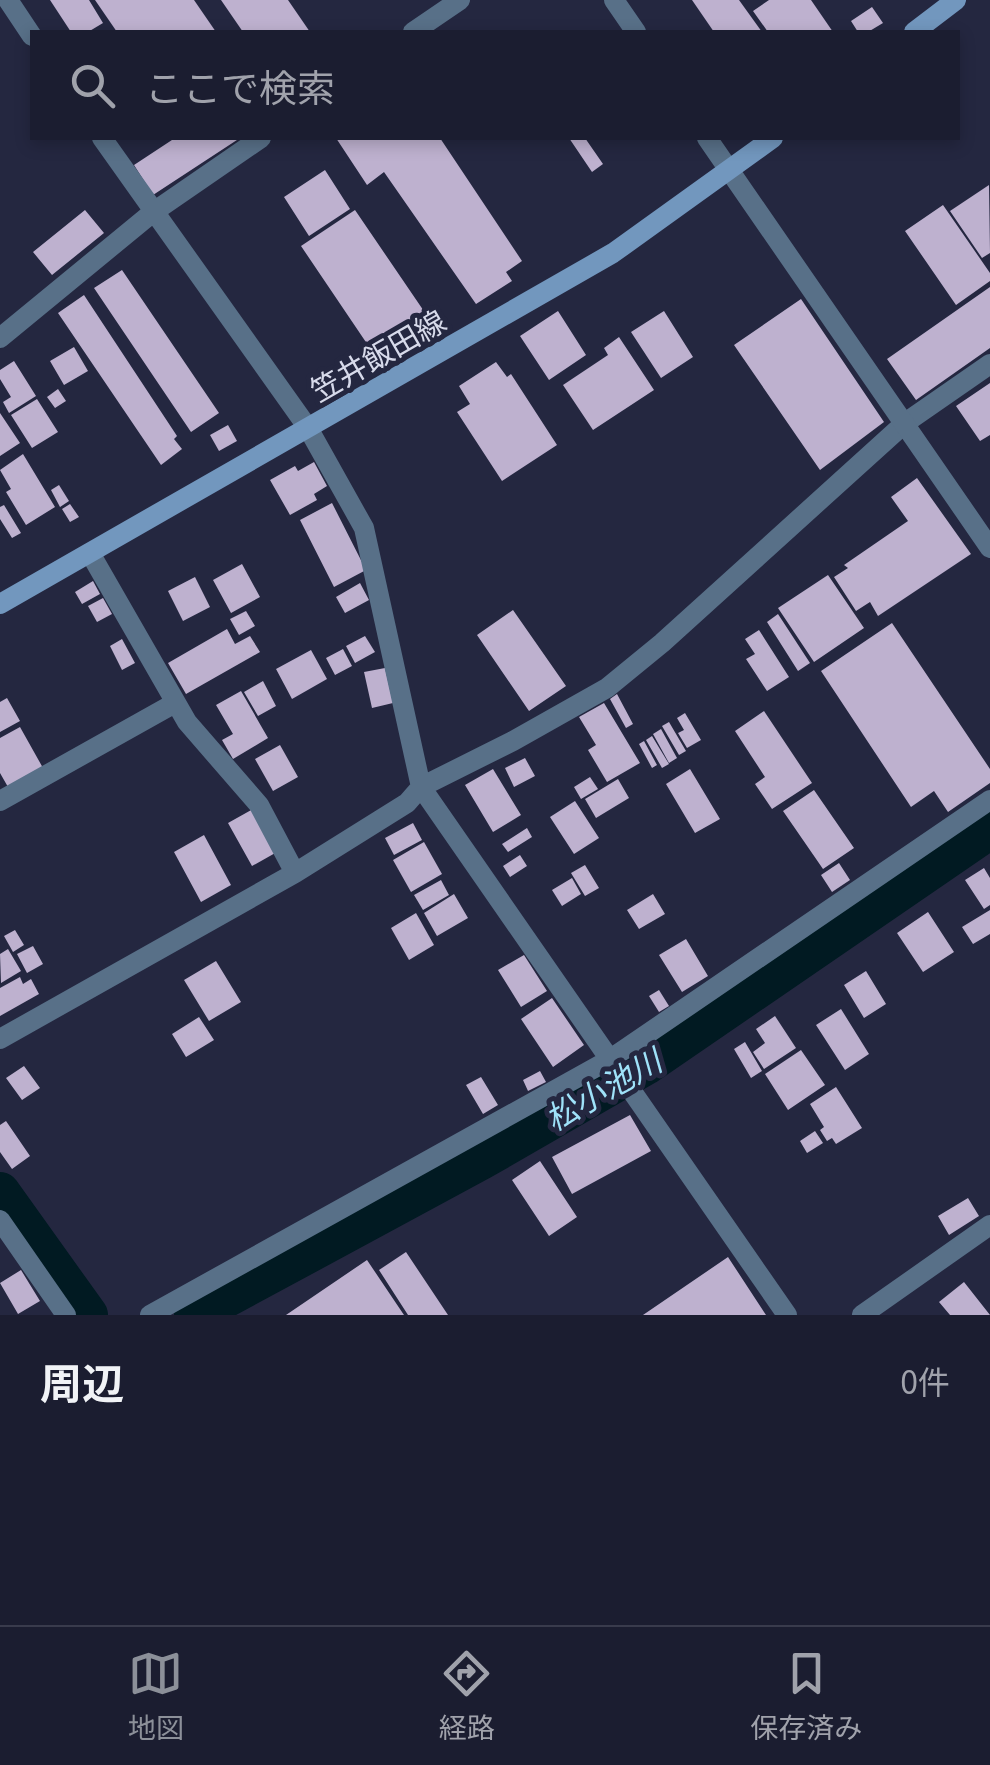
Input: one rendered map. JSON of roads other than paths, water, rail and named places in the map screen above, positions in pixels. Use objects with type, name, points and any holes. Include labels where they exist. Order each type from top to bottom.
[{"type":"main road","points":[[917,30],[956,0]]},
{"type":"main road","name":"笠井飯田線","points":[[0,604],[614,253],[770,140]]},
{"type":"street","points":[[0,4],[8,0],[30,33]]},
{"type":"street","points":[[416,30],[460,0]]},
{"type":"street","points":[[614,0],[635,30]]},
{"type":"street","points":[[103,140],[308,428],[364,528],[421,787],[787,1315]]},
{"type":"street","points":[[0,338],[152,212],[258,140]]},
{"type":"street","points":[[708,140],[990,548]]},
{"type":"street","points":[[0,1039],[296,873],[407,803],[421,787],[514,741],[607,688],[662,644],[905,422],[990,364]]},
{"type":"street","points":[[90,553],[187,722],[259,805],[296,873]]},
{"type":"street","points":[[0,801],[175,703]]},
{"type":"street","points":[[150,1315],[609,1060],[990,800]]},
{"type":"street","points":[[0,1220],[66,1315]]},
{"type":"street","points":[[862,1315],[990,1225]]},
{"type":"waterway","name":"松小池川","points":[[194,1315],[481,1160],[646,1065],[990,829]]},
{"type":"waterway","name":"松小池川","points":[[0,1192],[88,1315]]}]
